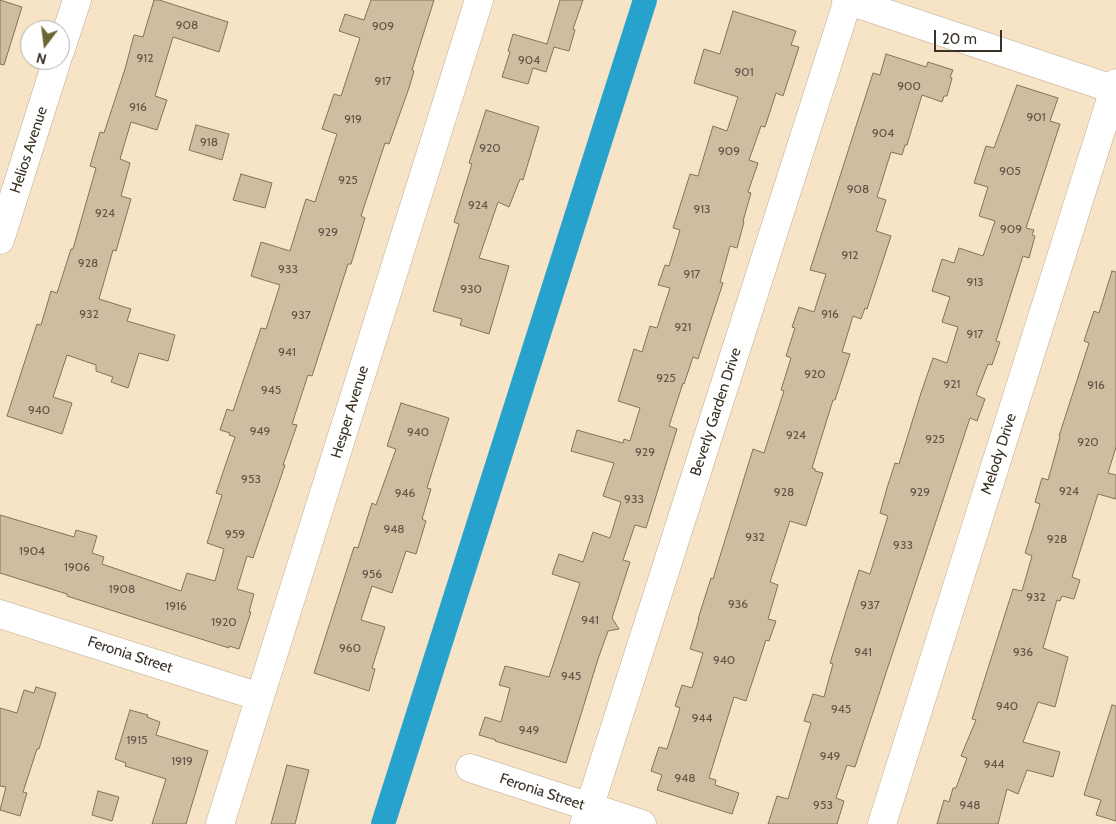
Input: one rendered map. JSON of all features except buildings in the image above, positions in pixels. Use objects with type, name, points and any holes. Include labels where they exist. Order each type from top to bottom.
[{"type":"street","points":[[70,21],[77,0]]},
{"type":"street","name":"Hesper Avenue","points":[[220,824],[480,0]]},
{"type":"street","points":[[847,0],[1115,87]]},
{"type":"street","name":"Beverly Garden Drive","points":[[586,816],[847,0]]},
{"type":"street","name":"Helios Avenue","points":[[0,240],[55,70]]},
{"type":"street","name":"Melody Drive","points":[[882,824],[1115,87]]},
{"type":"street","name":"Feronia Street","points":[[0,614],[260,697]]},
{"type":"street","name":"Feronia Street","points":[[470,768],[586,816],[642,824]]},
{"type":"waterway","points":[[383,824],[645,0]]}]
